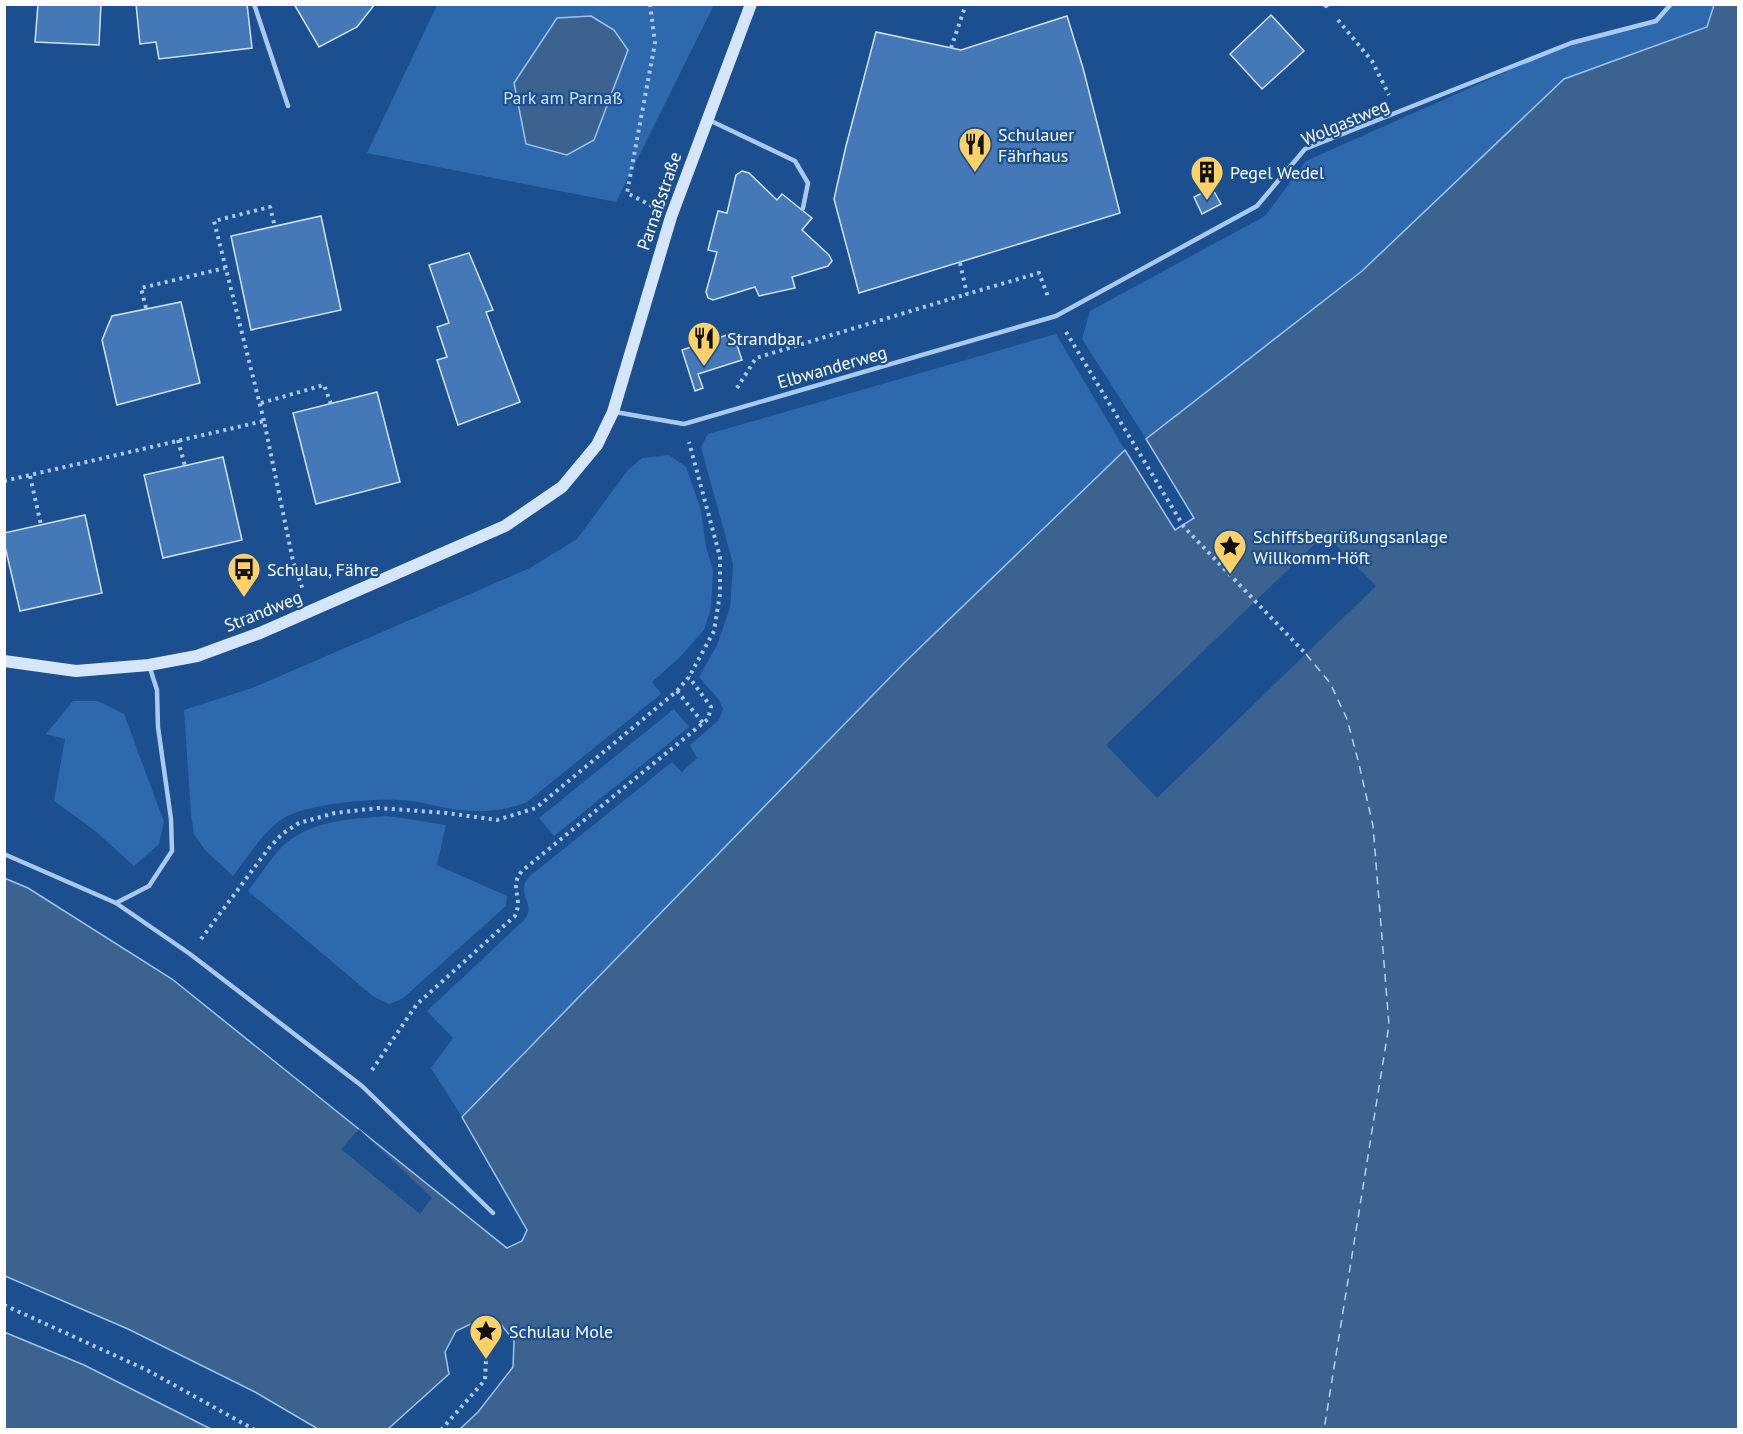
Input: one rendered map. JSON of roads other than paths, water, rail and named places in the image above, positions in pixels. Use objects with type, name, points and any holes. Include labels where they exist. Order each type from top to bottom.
[{"type":"street","name":"Parnaßstraße","points":[[613,412],[671,217],[751,4]]},
{"type":"street","name":"Strandweg","points":[[4,661],[76,671],[149,665],[197,656],[260,633],[505,526],[562,487],[597,445],[613,412]]},
{"type":"lane","points":[[254,4],[288,106]]},
{"type":"lane","name":"Wolgastweg","points":[[1056,316],[1257,206],[1305,149],[1399,114],[1572,43],[1656,21],[1671,4]]},
{"type":"lane","points":[[707,118],[795,161],[808,183],[802,208]]},
{"type":"lane","name":"Elbwanderweg","points":[[613,412],[684,424],[1056,316]]},
{"type":"lane","points":[[116,903],[149,886],[172,850],[171,819],[158,727],[157,690],[149,665]]},
{"type":"lane","points":[[4,854],[116,903],[190,954],[362,1086],[493,1213]]},
{"type":"place","name":"Schulauer Fährhaus","points":[[975,173]]},
{"type":"place","name":"Pegel Wedel","points":[[1207,201]]},
{"type":"place","name":"Strandbar","points":[[704,367]]},
{"type":"place","name":"Schiffsbegrüßungsanlage Willkomm-Höft","points":[[1230,575]]},
{"type":"place","name":"Schulau, Fähre","points":[[244,598]]},
{"type":"place","name":"Schulau Mole","points":[[486,1360]]},
{"type":"park label","name":"Park am Parnaß","points":[[563,97]]}]
